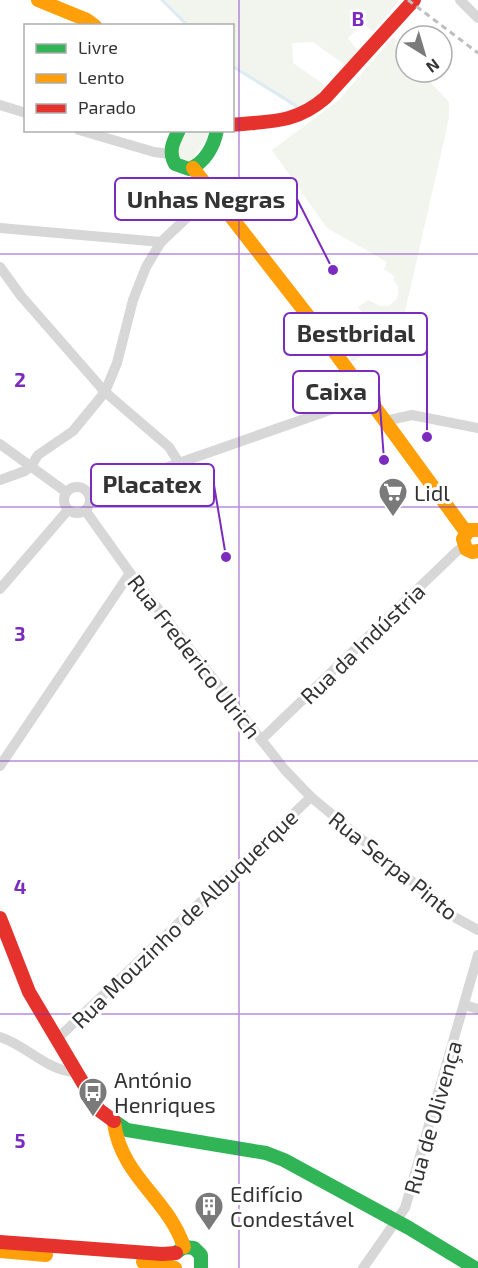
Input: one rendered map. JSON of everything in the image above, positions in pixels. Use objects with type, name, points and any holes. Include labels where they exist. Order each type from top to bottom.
[{"type":"street","points":[[38,0],[92,24]]},
{"type":"street","points":[[234,125],[298,117],[310,110],[325,98],[414,0]]},
{"type":"street","points":[[460,0],[478,18]]},
{"type":"street","points":[[0,105],[24,112]]},
{"type":"street","points":[[87,132],[154,152],[170,154]]},
{"type":"street","points":[[178,132],[169,148],[170,154],[175,164],[180,167],[193,168],[199,164],[215,139],[217,132]]},
{"type":"street","points":[[193,168],[385,421],[472,531],[463,539],[474,551]]},
{"type":"street","points":[[0,480],[25,471],[38,455],[73,431],[105,392],[117,363],[129,316],[146,267],[161,242],[213,193]]},
{"type":"street","points":[[0,228],[161,242]]},
{"type":"street","points":[[0,267],[21,296],[105,392],[170,447],[179,463]]},
{"type":"street","points":[[90,496],[367,397]]},
{"type":"street","points":[[385,421],[412,415],[478,428]]},
{"type":"street","points":[[0,444],[66,492]]},
{"type":"street","points":[[79,487],[86,490],[90,496],[90,504],[86,510],[75,513],[68,510],[64,500],[66,492],[72,488],[79,487]]},
{"type":"street","points":[[0,590],[68,510]]},
{"type":"street","name":"Rua Frederico Ulrich","points":[[86,510],[130,573],[261,741],[312,797]]},
{"type":"street","name":"Rua da Indústria","points":[[261,741],[456,552],[474,551]]},
{"type":"street","points":[[0,766],[130,573]]},
{"type":"street","name":"Rua Serpa Pinto","points":[[312,797],[456,918],[478,930]]},
{"type":"street","name":"Rua Mouzinho de Albuquerque","points":[[56,1040],[312,797]]},
{"type":"street","points":[[0,918],[29,992],[74,1072],[99,1110],[114,1123],[127,1130],[266,1153],[478,1259]]},
{"type":"street","name":"Rua de Olivença","points":[[363,1268],[405,1208],[476,970],[478,955]]},
{"type":"street","points":[[464,1005],[478,1009]]},
{"type":"street","points":[[0,1037],[12,1041],[62,1071],[74,1072]]},
{"type":"street","points":[[114,1123],[127,1122],[268,1144],[289,1153],[475,1268]]},
{"type":"street","points":[[114,1123],[115,1137],[121,1149],[139,1179],[178,1230],[180,1250],[173,1260],[175,1268]]},
{"type":"street","points":[[0,1242],[162,1254],[194,1248],[198,1251],[204,1267]]},
{"type":"street","points":[[0,1251],[161,1263],[175,1268]]},
{"type":"shaded area","points":[[163,0],[399,1],[373,32],[363,23],[348,38],[358,51],[345,65],[313,42],[292,43],[293,63],[326,86],[307,105],[297,109],[234,68],[234,24],[187,24]]},
{"type":"shaded area","points":[[393,37],[394,84],[432,84],[449,102],[449,118],[402,325],[383,340],[358,307],[368,300],[380,306],[388,306],[395,301],[399,290],[393,279],[395,277],[384,269],[387,262],[327,228],[272,150],[339,100]]},
{"type":"shaded area","points":[[187,132],[208,132],[193,160],[183,162],[176,150]]},
{"type":"shaded area","points":[[348,315],[372,348],[353,362],[329,329]]},
{"type":"waterway","points":[[162,0],[186,24]]},
{"type":"waterway","points":[[234,67],[298,109]]},
{"type":"railway","points":[[408,0],[478,53]]},
{"type":"traffic: fast","points":[[178,132],[172,147],[173,159],[175,164],[189,169],[200,163],[208,153],[216,132]]},
{"type":"traffic: fast","points":[[114,1121],[127,1130],[266,1153],[284,1160],[409,1228],[475,1268]]},
{"type":"traffic: fast","points":[[177,1252],[184,1247],[194,1248],[201,1255],[201,1268]]},
{"type":"traffic: slow","points":[[38,0],[92,24]]},
{"type":"traffic: slow","points":[[193,168],[309,317],[466,532]]},
{"type":"traffic: slow","points":[[478,530],[469,530],[463,539],[466,549],[472,552],[478,551]]},
{"type":"traffic: slow","points":[[114,1123],[126,1159],[177,1230],[184,1247]]},
{"type":"traffic: slow","points":[[0,1251],[46,1255]]},
{"type":"traffic: slow","points":[[143,1262],[161,1263],[175,1268]]},
{"type":"traffic: jam","points":[[234,125],[281,120],[303,113],[314,106],[325,98],[414,0]]},
{"type":"traffic: jam","points":[[0,918],[29,992],[99,1110],[114,1121]]},
{"type":"traffic: jam","points":[[0,1242],[162,1254],[176,1253]]},
{"type":"place","name":"Unhas Negras","points":[[333,270]]},
{"type":"place","name":"Bestbridal","points":[[427,437]]},
{"type":"place","name":"Caixa","points":[[384,460]]},
{"type":"place","name":"Lidl","points":[[393,518]]},
{"type":"place","name":"Placatex","points":[[226,557]]},
{"type":"place","name":"António Henriques","points":[[93,1118]]},
{"type":"place","name":"Edifício Condestável","points":[[209,1232]]}]
